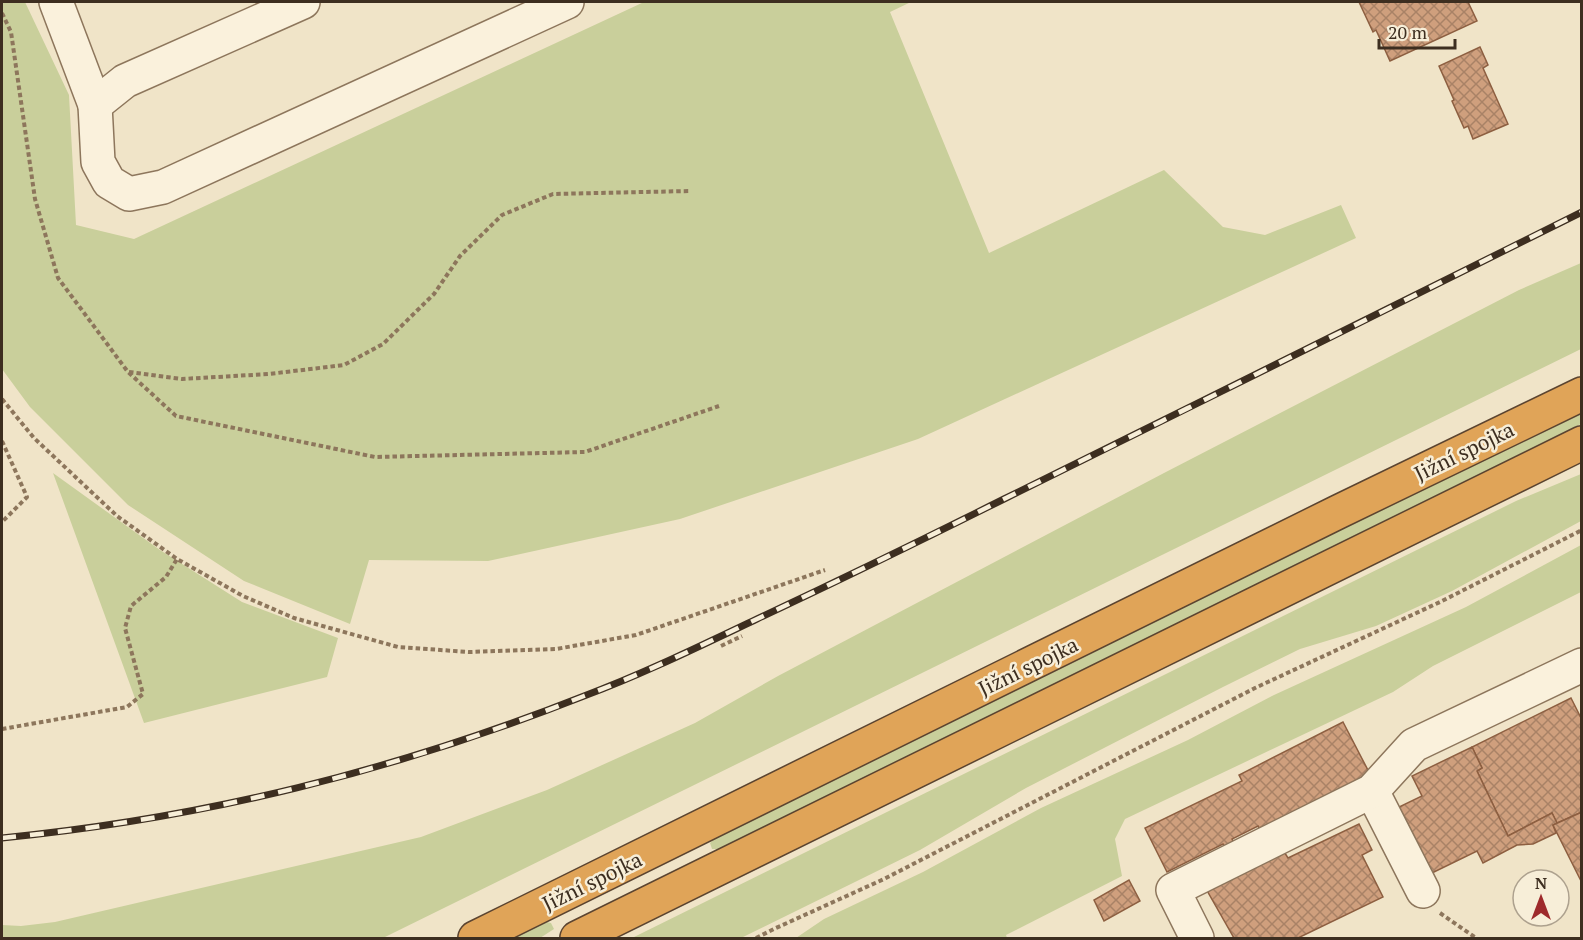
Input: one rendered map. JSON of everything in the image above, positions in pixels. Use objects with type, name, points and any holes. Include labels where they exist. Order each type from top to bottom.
[{"type":"highway","name":"Jižní spojka","points":[[475,939],[1581,394]]},
{"type":"highway","points":[[578,939],[1581,443]]},
{"type":"lane","points":[[56,2],[95,105],[98,162],[109,182],[129,194],[164,187],[567,2]]},
{"type":"lane","points":[[95,105],[125,81],[303,2]]},
{"type":"lane","points":[[1197,939],[1173,891],[1372,791],[1414,745],[1581,665]]},
{"type":"lane","points":[[1372,791],[1423,891]]},
{"type":"path","points":[[2,13],[11,32],[35,199],[58,278],[128,372],[176,416],[375,457],[585,452],[719,406]]},
{"type":"path","points":[[128,372],[182,379],[270,374],[344,365],[383,344],[434,294],[460,256],[502,215],[553,194],[690,191]]},
{"type":"path","points":[[2,399],[34,438],[117,516],[177,559],[243,596],[294,618],[398,646],[469,652],[556,649],[636,635],[825,570]]},
{"type":"path","points":[[2,441],[27,497],[2,522]]},
{"type":"path","points":[[756,939],[776,927],[884,879],[1255,688],[1440,602],[1581,530]]},
{"type":"path","points":[[2,729],[127,706],[143,694],[125,628],[131,606],[166,577],[177,559]]},
{"type":"path","points":[[721,646],[742,636]]},
{"type":"path","points":[[1423,891],[1431,908],[1476,939]]},
{"type":"green space","points":[[2,2],[25,2],[69,95],[76,225],[134,239],[644,2],[911,2],[890,12],[989,253],[1164,170],[1223,227],[1265,235],[1341,205],[1356,238],[918,439],[680,519],[488,561],[369,560],[350,624],[244,581],[128,505],[30,407],[2,369]]},
{"type":"green space","points":[[1581,263],[1581,349],[383,938],[2,938],[2,925],[21,926],[55,922],[421,837],[547,790],[695,723],[778,676],[1164,473],[1519,290]]},
{"type":"green space","points":[[1581,411],[1581,424],[719,849],[712,849],[710,843],[714,839]]},
{"type":"green space","points":[[53,473],[160,550],[242,602],[338,638],[327,677],[144,723]]},
{"type":"green space","points":[[1581,474],[1581,521],[1452,591],[1376,626],[1300,649],[1026,788],[920,850],[741,938],[632,938],[1516,501]]},
{"type":"green space","points":[[1581,545],[1581,592],[1433,666],[1393,692],[1125,819],[1115,839],[1122,876],[1006,935],[1007,938],[796,938],[824,919],[923,872],[1041,808],[1188,740],[1274,695],[1466,607]]},
{"type":"green space","points":[[547,922],[551,923],[554,929],[540,938],[512,938]]},
{"type":"building","points":[[1359,2],[1468,2],[1477,21],[1390,61],[1376,30],[1373,32]]},
{"type":"building","points":[[1480,47],[1488,65],[1483,68],[1508,124],[1473,139],[1468,126],[1464,128],[1439,66]]},
{"type":"building","points":[[1571,698],[1582,720],[1582,812],[1557,823],[1552,813],[1508,836],[1477,771],[1482,768],[1472,747]]},
{"type":"building","points":[[1343,722],[1371,776],[1262,834],[1258,826],[1232,839],[1236,847],[1227,852],[1223,844],[1167,872],[1145,828],[1242,781],[1239,775]]},
{"type":"building","points":[[1472,747],[1482,768],[1477,771],[1508,836],[1552,813],[1557,823],[1553,825],[1556,833],[1533,844],[1517,845],[1483,863],[1477,851],[1432,873],[1399,807],[1422,796],[1412,776]]},
{"type":"building","points":[[1582,812],[1582,883],[1553,825]]},
{"type":"building","points":[[1359,824],[1372,850],[1362,855],[1383,897],[1298,938],[1234,938],[1205,887],[1283,850],[1288,858]]},
{"type":"building","points":[[1129,880],[1140,901],[1104,921],[1094,900]]},
{"type":"railway","points":[[2,838],[152,818],[298,788],[441,747],[513,723],[606,687],[650,669],[881,560],[1582,212]]}]
